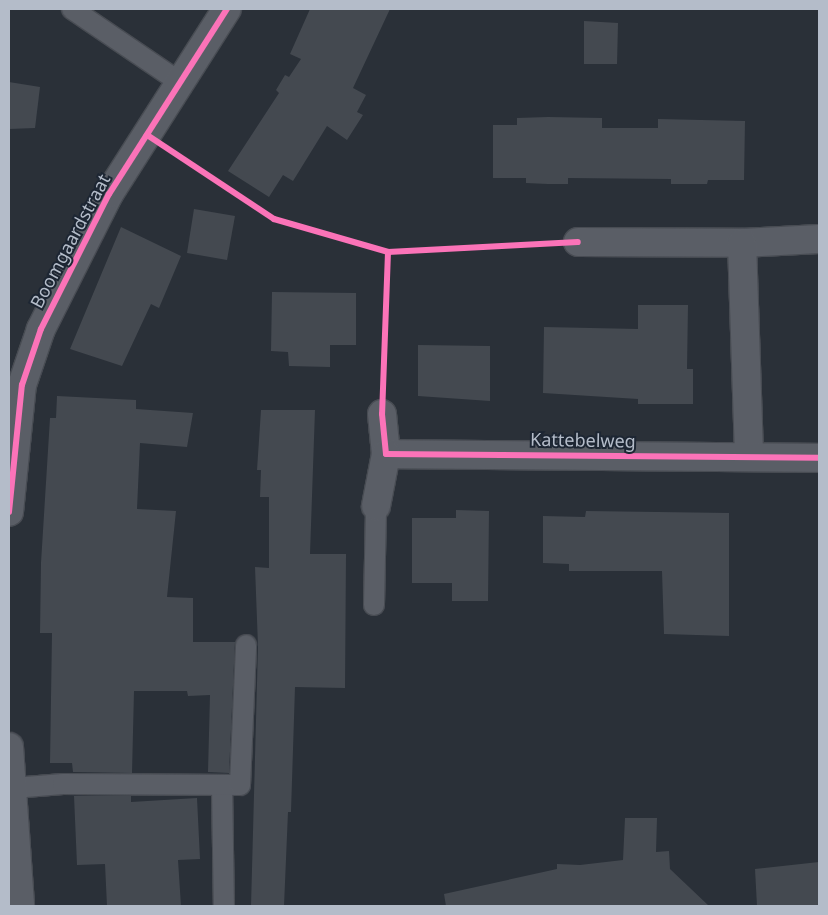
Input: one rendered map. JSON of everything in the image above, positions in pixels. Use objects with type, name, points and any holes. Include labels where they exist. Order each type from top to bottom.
[{"type":"street","name":"Boomgaardstraat","points":[[9,512],[22,385],[42,329],[109,194],[181,83],[226,9]]},
{"type":"street","points":[[578,242],[742,243],[819,239]]},
{"type":"street","points":[[742,243],[749,457]]},
{"type":"street","points":[[376,506],[386,454],[382,414]]},
{"type":"street","name":"Kattebelweg","points":[[386,454],[819,458]]},
{"type":"street","points":[[9,747],[20,906]]},
{"type":"lane","points":[[72,9],[181,83]]},
{"type":"lane","points":[[374,605],[376,506]]},
{"type":"lane","points":[[13,788],[63,784],[240,785],[246,644]]},
{"type":"lane","points":[[222,785],[224,906]]},
{"type":"building","points":[[310,9],[390,9],[353,88],[366,95],[357,112],[363,115],[347,140],[327,126],[293,181],[283,175],[269,197],[228,171],[279,93],[276,90],[285,75],[289,77],[301,59],[290,54]]},
{"type":"building","points":[[584,21],[618,23],[617,64],[584,64]]},
{"type":"building","points":[[9,82],[40,87],[35,128],[9,129]]},
{"type":"building","points":[[517,118],[602,118],[602,128],[658,128],[658,119],[745,121],[744,180],[708,180],[707,184],[671,184],[671,179],[568,178],[568,184],[548,184],[526,183],[526,178],[493,178],[493,125],[517,125]]},
{"type":"building","points":[[194,209],[235,216],[227,260],[187,253]]},
{"type":"building","points":[[121,227],[181,256],[159,308],[151,304],[122,366],[70,349]]},
{"type":"building","points":[[272,292],[356,293],[356,345],[330,345],[330,367],[289,366],[288,352],[271,351]]},
{"type":"building","points":[[638,305],[688,305],[687,369],[693,369],[693,404],[638,404],[638,399],[543,393],[544,327],[638,329]]},
{"type":"building","points":[[418,345],[490,346],[490,401],[418,396]]},
{"type":"building","points":[[57,396],[136,400],[136,409],[193,413],[187,447],[140,443],[137,509],[176,511],[167,597],[193,598],[193,642],[235,642],[229,773],[208,772],[210,695],[188,696],[187,691],[134,691],[132,773],[73,772],[72,763],[50,763],[52,633],[40,633],[41,563],[50,418],[56,418]]},
{"type":"building","points":[[261,410],[315,410],[310,554],[346,554],[345,688],[295,687],[291,812],[288,812],[284,906],[251,906],[258,646],[255,567],[269,568],[269,497],[260,497],[261,470],[257,470]]},
{"type":"building","points":[[456,510],[489,511],[488,601],[452,601],[452,583],[412,583],[412,518],[456,518]]},
{"type":"building","points":[[586,511],[729,513],[729,636],[664,634],[662,571],[569,571],[569,564],[543,563],[543,516],[585,517]]},
{"type":"building","points":[[74,796],[131,796],[131,802],[197,798],[200,859],[178,860],[181,906],[107,906],[105,864],[77,865]]},
{"type":"building","points":[[625,818],[657,818],[656,852],[669,851],[670,869],[709,906],[446,906],[444,894],[557,869],[557,864],[580,865],[623,860]]},
{"type":"building","points":[[819,862],[819,906],[757,906],[755,869]]},
{"type":"cycle path","points":[[9,512],[22,385],[41,329],[109,194],[227,9]]},
{"type":"cycle path","points":[[147,135],[274,219],[388,252],[578,242]]},
{"type":"cycle path","points":[[388,252],[382,414],[386,454],[819,458]]}]
